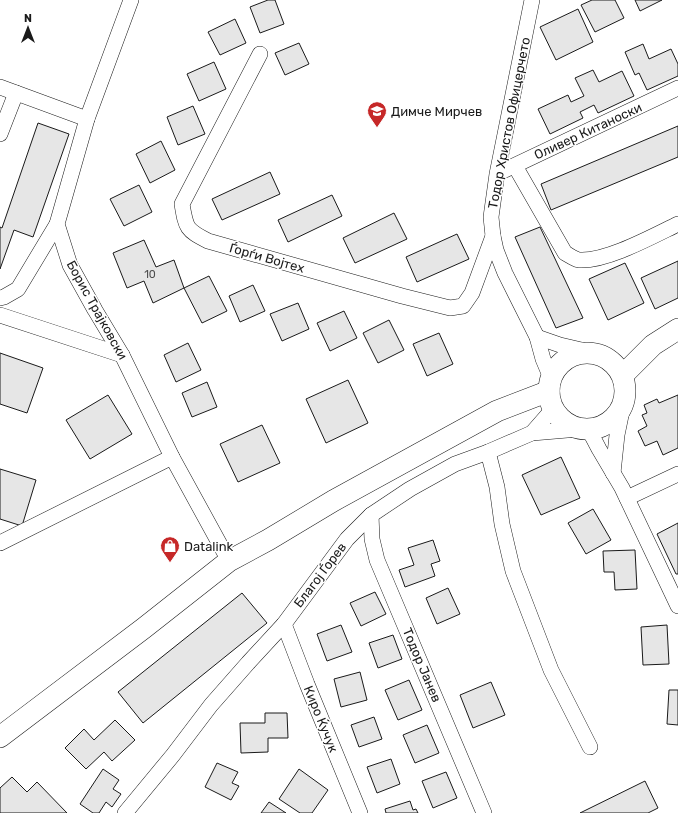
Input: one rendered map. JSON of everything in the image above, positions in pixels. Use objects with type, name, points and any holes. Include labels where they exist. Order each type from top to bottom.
[{"type":"main road","points":[[623,375],[653,346],[678,329]]},
{"type":"main road","points":[[590,352],[602,355],[619,368],[623,375],[626,394],[623,406],[616,417],[605,425],[597,429],[584,429],[567,424],[560,418],[551,393],[557,367],[566,359],[577,354],[590,352]]},
{"type":"main road","points":[[0,737],[144,628],[229,561],[268,540],[333,501],[497,411],[514,404],[551,393]]},
{"type":"street","points":[[0,298],[18,289],[57,224],[87,119],[131,0]]},
{"type":"street","name":"Тодор Христов Офицерчето","points":[[532,0],[497,174],[492,216],[493,236],[496,250],[505,273],[537,337],[551,393]]},
{"type":"street","name":"Ѓорѓи Војтех","points":[[260,54],[182,204],[185,220],[191,232],[208,241],[402,296],[450,308],[463,306],[472,293],[493,236]]},
{"type":"street","points":[[0,87],[87,119]]},
{"type":"street","name":"Оливер Китаноски","points":[[497,174],[678,88]]},
{"type":"street","points":[[0,134],[16,92]]},
{"type":"street","points":[[515,166],[565,253],[577,260],[591,259],[618,251],[678,224]]},
{"type":"street","name":"Борис Трајковски","points":[[57,224],[70,265],[122,355],[172,457],[229,561]]},
{"type":"street","points":[[0,315],[122,355]]},
{"type":"street","points":[[537,337],[560,346],[590,352]]},
{"type":"street","points":[[532,433],[551,393]]},
{"type":"street","points":[[613,472],[617,435],[623,406]]},
{"type":"street","points":[[584,429],[599,449],[627,498],[678,606]]},
{"type":"street","name":"Благој Ѓорев","points":[[125,813],[173,755],[211,705],[284,624],[347,539],[372,515],[410,489],[455,464],[532,433],[584,429]]},
{"type":"street","points":[[488,452],[497,487],[502,524],[513,571],[551,670],[590,747]]},
{"type":"street","points":[[0,543],[172,457]]},
{"type":"street","points":[[627,498],[678,474]]},
{"type":"street","name":"Тодор Јанев","points":[[372,515],[372,539],[377,560],[484,813]]},
{"type":"street","name":"Киро Ќучук","points":[[284,624],[306,684],[360,813]]},
{"type":"building","points":[[268,0],[275,0],[284,24],[260,33],[250,7]]},
{"type":"building","points":[[592,0],[615,0],[624,18],[595,32],[581,5]]},
{"type":"building","points":[[635,0],[662,0],[640,11]]},
{"type":"building","points":[[578,9],[593,42],[556,60],[540,27]]},
{"type":"building","points":[[235,19],[246,43],[220,55],[208,32]]},
{"type":"building","points":[[299,43],[309,64],[285,75],[275,53]]},
{"type":"building","points":[[643,44],[649,59],[671,49],[678,64],[678,76],[647,90],[639,73],[635,75],[625,52]]},
{"type":"building","points":[[214,62],[226,89],[199,101],[187,74]]},
{"type":"building","points":[[593,70],[599,82],[622,71],[634,96],[598,113],[594,105],[580,112],[583,118],[550,134],[538,109],[568,95],[571,102],[584,96],[575,78]]},
{"type":"building","points":[[193,106],[205,134],[178,145],[167,117]]},
{"type":"building","points":[[38,123],[69,134],[33,237],[14,230],[0,269],[0,227],[2,228]]},
{"type":"building","points":[[678,126],[678,157],[551,210],[541,184]]},
{"type":"building","points":[[161,141],[175,170],[150,183],[136,154]]},
{"type":"building","points":[[270,172],[280,194],[222,220],[212,199]]},
{"type":"building","points":[[139,185],[152,212],[124,226],[110,199]]},
{"type":"building","points":[[332,195],[342,216],[288,242],[278,220]]},
{"type":"building","points":[[394,213],[407,239],[355,263],[343,238]]},
{"type":"building","points":[[540,227],[583,318],[556,328],[515,237]]},
{"type":"building","points":[[457,234],[469,259],[417,282],[406,257]]},
{"type":"building","points":[[144,240],[156,267],[174,260],[184,288],[153,303],[144,281],[127,288],[113,253]]},
{"type":"building","points":[[678,261],[678,298],[655,309],[641,278]]},
{"type":"building","points":[[625,263],[644,303],[608,320],[589,279]]},
{"type":"building","points":[[209,276],[227,311],[202,323],[184,288]]},
{"type":"building","points":[[253,285],[265,311],[240,322],[229,296]]},
{"type":"building","points":[[298,303],[309,329],[282,341],[270,314]]},
{"type":"building","points":[[344,311],[357,338],[330,351],[317,323]]},
{"type":"building","points":[[389,320],[404,350],[378,363],[363,333]]},
{"type":"building","points":[[439,333],[453,364],[427,376],[413,344]]},
{"type":"building","points":[[188,343],[201,370],[176,382],[164,355]]},
{"type":"building","points":[[0,353],[43,368],[27,413],[0,404]]},
{"type":"building","points":[[348,380],[368,423],[326,443],[306,399]]},
{"type":"building","points":[[207,382],[217,407],[192,417],[182,393]]},
{"type":"building","points":[[108,395],[132,434],[90,459],[66,420]]},
{"type":"building","points":[[678,395],[678,448],[663,455],[657,441],[645,446],[638,431],[647,426],[642,415],[647,413],[644,405],[657,399],[659,403]]},
{"type":"building","points":[[262,425],[280,463],[238,482],[220,444]]},
{"type":"building","points":[[561,457],[580,498],[541,515],[522,475]]},
{"type":"building","points":[[0,469],[36,480],[22,526],[0,519]]},
{"type":"building","points":[[593,509],[611,540],[586,554],[568,523]]},
{"type":"building","points":[[678,523],[678,574],[676,574],[657,534]]},
{"type":"building","points":[[433,540],[440,561],[431,564],[435,576],[405,587],[399,570],[414,565],[408,548]]},
{"type":"building","points":[[635,550],[637,589],[615,590],[614,572],[604,572],[603,551]]},
{"type":"building","points":[[448,588],[460,614],[437,624],[426,598]]},
{"type":"building","points":[[375,592],[386,614],[361,626],[350,603]]},
{"type":"building","points":[[242,593],[267,623],[143,723],[118,692]]},
{"type":"building","points":[[341,625],[352,652],[327,661],[317,634]]},
{"type":"building","points":[[667,625],[669,664],[643,665],[641,627]]},
{"type":"building","points":[[393,635],[402,659],[378,668],[369,643]]},
{"type":"building","points":[[360,672],[367,700],[341,707],[334,679]]},
{"type":"building","points":[[409,680],[422,710],[398,720],[385,690]]},
{"type":"building","points":[[491,682],[505,715],[473,728],[460,695]]},
{"type":"building","points":[[669,690],[678,690],[678,725],[667,724]]},
{"type":"building","points":[[265,713],[287,713],[288,738],[268,738],[268,752],[241,753],[240,723],[265,723]]},
{"type":"building","points":[[374,717],[382,739],[359,747],[351,725]]},
{"type":"building","points":[[115,720],[135,740],[112,761],[104,752],[86,769],[65,748],[84,729],[94,740]]},
{"type":"building","points":[[427,725],[439,753],[415,763],[403,735]]},
{"type":"building","points":[[391,759],[400,784],[377,793],[367,767]]},
{"type":"building","points":[[217,763],[238,772],[232,783],[239,786],[231,800],[205,787]]},
{"type":"building","points":[[103,769],[119,780],[113,789],[121,794],[112,807],[106,802],[99,813],[93,813],[80,804]]},
{"type":"building","points":[[299,769],[328,790],[312,813],[300,813],[279,799]]},
{"type":"building","points":[[446,772],[457,798],[433,808],[422,781]]},
{"type":"building","points":[[12,777],[27,792],[37,782],[67,813],[0,813],[0,788]]},
{"type":"building","points":[[645,781],[658,808],[648,813],[580,813]]},
{"type":"building","points":[[410,801],[413,810],[416,809],[418,813],[386,813],[385,809]]},
{"type":"building","points":[[269,802],[286,813],[261,813]]},
{"type":"place","name":"Димче Мирчев","points":[[377,128]]},
{"type":"place","name":"Datalink","points":[[170,563]]}]
